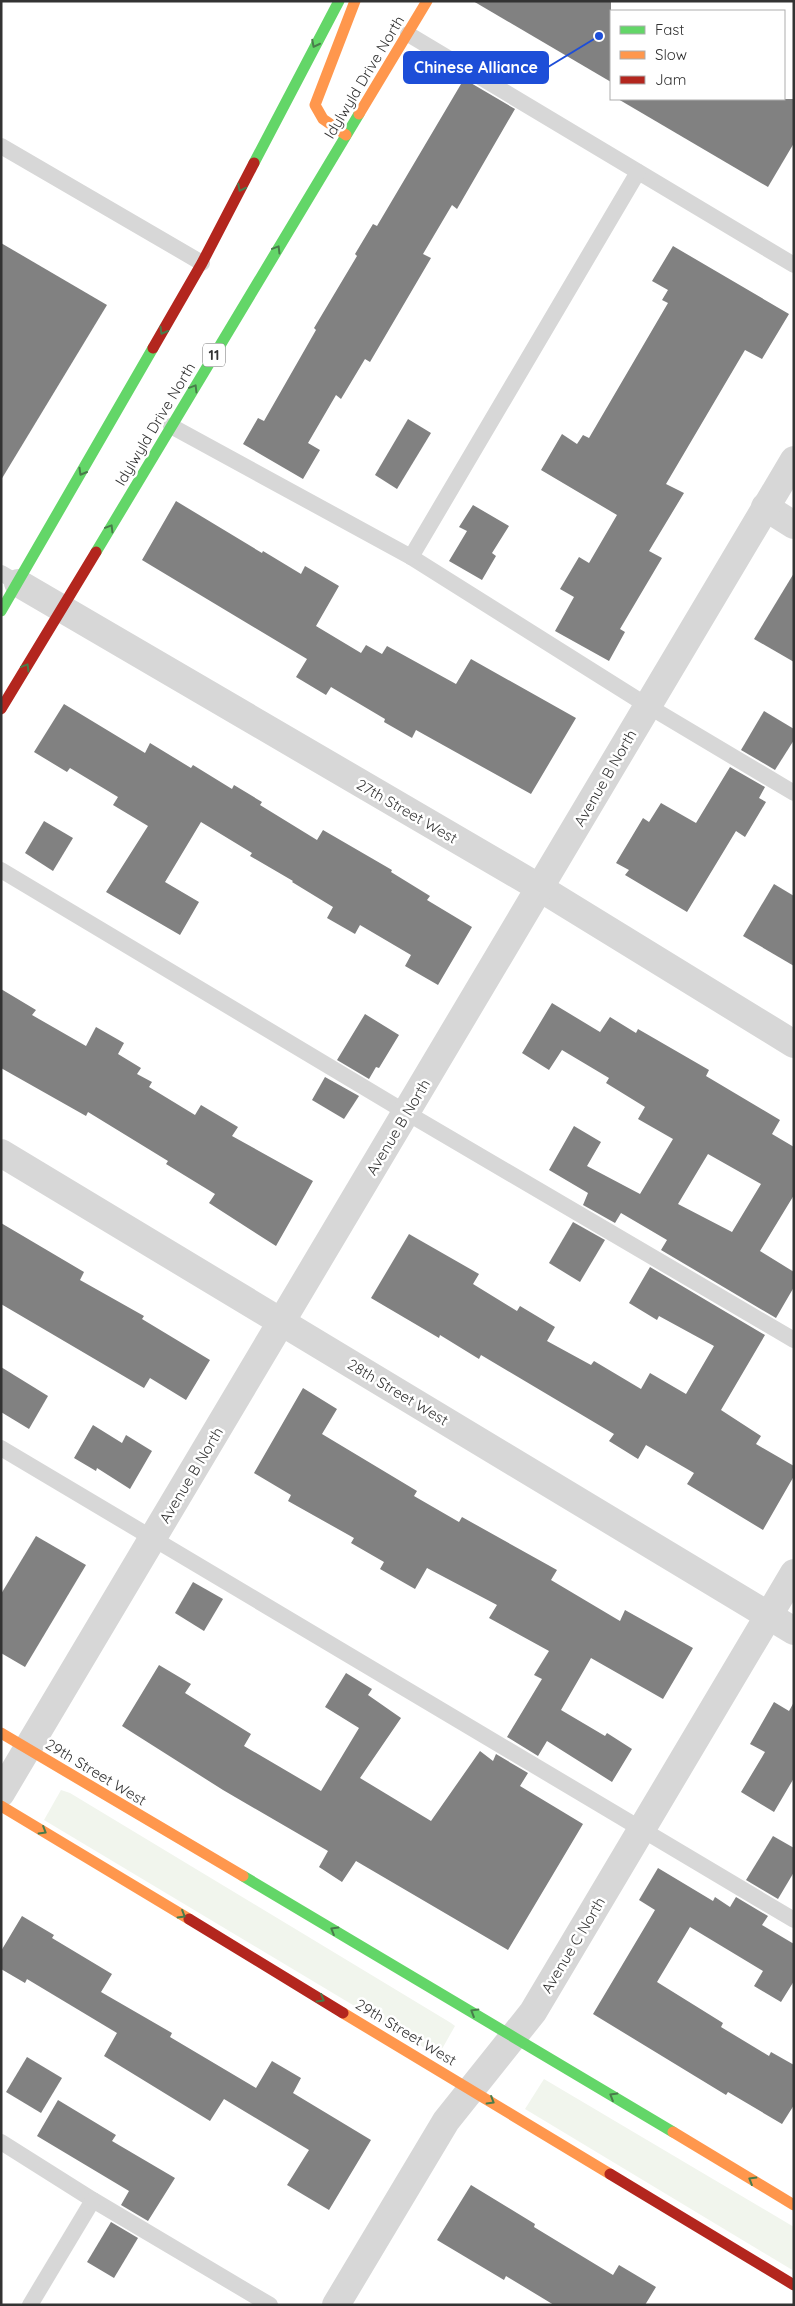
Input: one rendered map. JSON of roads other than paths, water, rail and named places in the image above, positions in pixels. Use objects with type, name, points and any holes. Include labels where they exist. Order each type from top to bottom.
[{"type":"street","points":[[1,611],[10,578],[202,263],[339,1]]},
{"type":"street","points":[[346,135],[326,124],[318,114],[315,105],[352,13],[355,1]]},
{"type":"street","name":"Idylwyld Drive North","points":[[1,709],[427,1]]},
{"type":"street","name":"Avenue B North","points":[[1,1793],[154,1539],[794,460]]},
{"type":"street","points":[[765,507],[794,525]]},
{"type":"street","name":"27th Street West","points":[[10,578],[540,888],[794,1044]]},
{"type":"street","name":"28th Street West","points":[[1,1154],[794,1631]]},
{"type":"street","name":"Avenue C North","points":[[336,2305],[446,2121],[532,2012],[794,1573]]},
{"type":"street","name":"29th Street West","points":[[1,1733],[514,2036],[794,2205]]},
{"type":"street","name":"29th Street West","points":[[1,1806],[794,2285]]},
{"type":"lane","points":[[408,34],[794,265]]},
{"type":"lane","points":[[1,146],[202,263]]},
{"type":"lane","points":[[411,556],[638,172]]},
{"type":"lane","points":[[171,426],[411,556],[648,706],[794,793]]},
{"type":"lane","points":[[1,870],[407,1113],[794,1340]]},
{"type":"lane","points":[[1,1448],[794,1920]]},
{"type":"lane","points":[[1,2142],[93,2200],[270,2305]]},
{"type":"lane","points":[[30,2305],[93,2200]]},
{"type":"place","name":"Chinese Alliance","points":[[599,36]]}]
